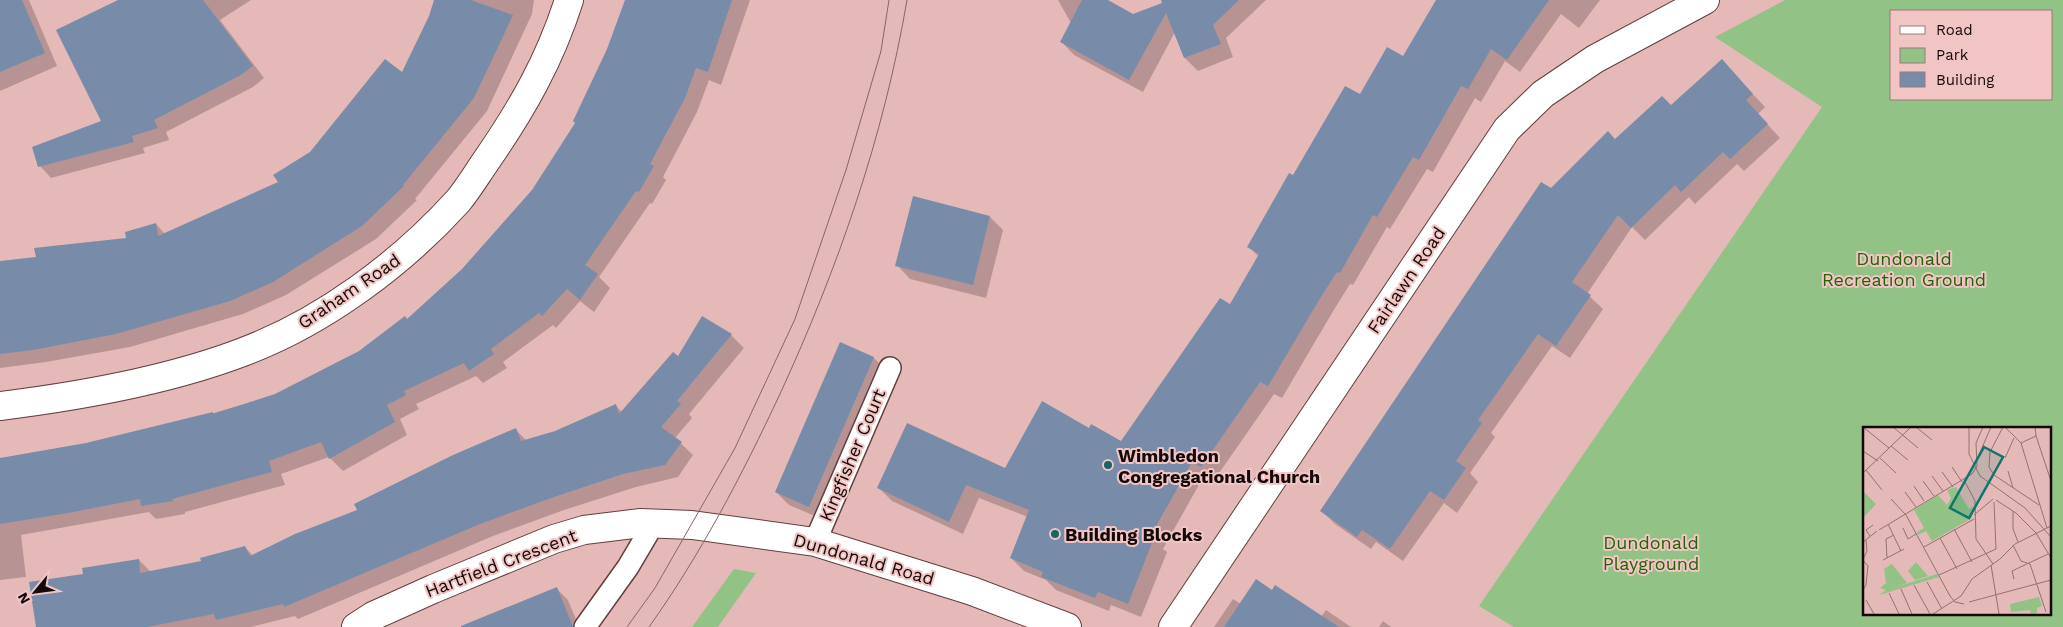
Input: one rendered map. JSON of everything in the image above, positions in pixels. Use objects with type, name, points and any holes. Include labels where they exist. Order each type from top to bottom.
[{"type":"street","name":"Graham Road","points":[[0,406],[54,399],[181,372],[244,352],[304,323],[353,293],[410,249],[459,200],[516,118],[543,68],[568,0]]},
{"type":"street","name":"Fairlawn Road","points":[[1173,627],[1507,129],[1543,94],[1595,59],[1705,0]]},
{"type":"street","name":"Dundonald Road","points":[[654,523],[692,525],[815,542],[937,580],[1034,621],[1067,627]]},
{"type":"street","name":"Hartfield Crescent","points":[[356,627],[373,616],[433,589],[554,539],[584,530],[607,526],[654,523]]},
{"type":"lane","name":"Kingfisher Court","points":[[815,542],[890,368]]},
{"type":"lane","points":[[585,627],[628,567],[654,523]]},
{"type":"green space","name":"Dundonald Recreation Ground","points":[[1785,0],[2063,0],[2063,627],[1514,627],[1479,606],[1822,107],[1715,37]]},
{"type":"green space","points":[[734,569],[756,573],[718,627],[692,627]]},
{"type":"building","points":[[0,0],[22,0],[45,53],[0,72]]},
{"type":"building","points":[[118,0],[203,0],[253,66],[241,75],[154,120],[158,128],[132,136],[134,142],[38,167],[32,147],[101,121],[56,30]]},
{"type":"building","points":[[434,0],[471,0],[513,15],[474,98],[404,186],[362,226],[273,282],[230,301],[116,334],[33,350],[0,354],[0,261],[36,257],[34,248],[126,238],[125,232],[156,223],[158,236],[278,182],[273,175],[310,152],[385,59],[402,72],[429,16]]},
{"type":"building","points":[[625,0],[732,0],[708,72],[696,68],[685,98],[650,164],[654,166],[639,192],[636,191],[585,265],[598,274],[580,300],[567,289],[542,316],[539,313],[491,349],[494,354],[469,371],[464,363],[404,391],[406,395],[387,405],[395,422],[329,459],[321,442],[269,461],[272,472],[172,499],[173,501],[141,506],[140,499],[0,524],[0,458],[86,443],[213,412],[213,414],[275,394],[359,351],[405,316],[407,319],[462,269],[532,190],[575,123],[573,121],[607,49]]},
{"type":"building","points":[[1082,0],[1108,0],[1133,14],[1162,3],[1161,0],[1239,0],[1213,25],[1221,44],[1184,58],[1166,13],[1129,80],[1060,42]]},
{"type":"building","points":[[1436,0],[1549,0],[1507,60],[1491,49],[1468,89],[1461,86],[1419,160],[1413,157],[1377,217],[1373,215],[1340,273],[1337,272],[1319,300],[1268,386],[1260,382],[1201,467],[1192,462],[1150,537],[1154,538],[1128,604],[1098,592],[1095,598],[1041,577],[1043,572],[1010,558],[1029,510],[966,485],[949,522],[877,488],[907,423],[1005,468],[1042,401],[1089,428],[1091,424],[1121,441],[1220,298],[1230,304],[1259,254],[1247,247],[1289,173],[1293,175],[1345,86],[1360,94],[1387,47],[1403,56]]},
{"type":"building","points":[[1722,59],[1753,94],[1746,100],[1768,124],[1730,159],[1723,152],[1681,192],[1675,185],[1631,228],[1618,215],[1572,282],[1591,295],[1556,346],[1538,334],[1478,420],[1482,423],[1456,461],[1466,468],[1444,500],[1430,491],[1390,549],[1362,530],[1357,537],[1320,511],[1541,182],[1551,188],[1608,131],[1615,139],[1662,96],[1671,105]]},
{"type":"building","points":[[913,196],[990,216],[973,285],[895,266]]},
{"type":"building","points":[[702,316],[732,334],[677,401],[681,404],[661,427],[682,442],[665,465],[623,474],[480,524],[284,607],[283,604],[216,620],[214,614],[147,627],[36,627],[29,582],[83,574],[82,568],[139,559],[140,573],[201,561],[200,558],[245,546],[250,556],[295,534],[357,510],[354,504],[453,455],[516,428],[521,441],[555,431],[616,404],[619,414],[673,352],[678,356]]},
{"type":"building","points":[[840,342],[874,357],[809,507],[775,492]]},
{"type":"building","points":[[1256,579],[1272,590],[1275,585],[1339,627],[1224,627]]},
{"type":"building","points":[[557,587],[573,627],[461,627],[461,626]]},
{"type":"tram line","points":[[627,627],[655,588],[735,448],[795,319],[846,170],[881,51],[889,0]]},
{"type":"tram line","points":[[649,627],[686,571],[736,484],[780,394],[821,298],[840,250],[872,151],[886,101],[907,0]]},
{"type":"place","name":"Wimbledon Congregational Church","points":[[1108,465]]},
{"type":"place","name":"Building Blocks","points":[[1055,534]]},
{"type":"park label","name":"Dundonald Playground","points":[[1651,552]]}]
